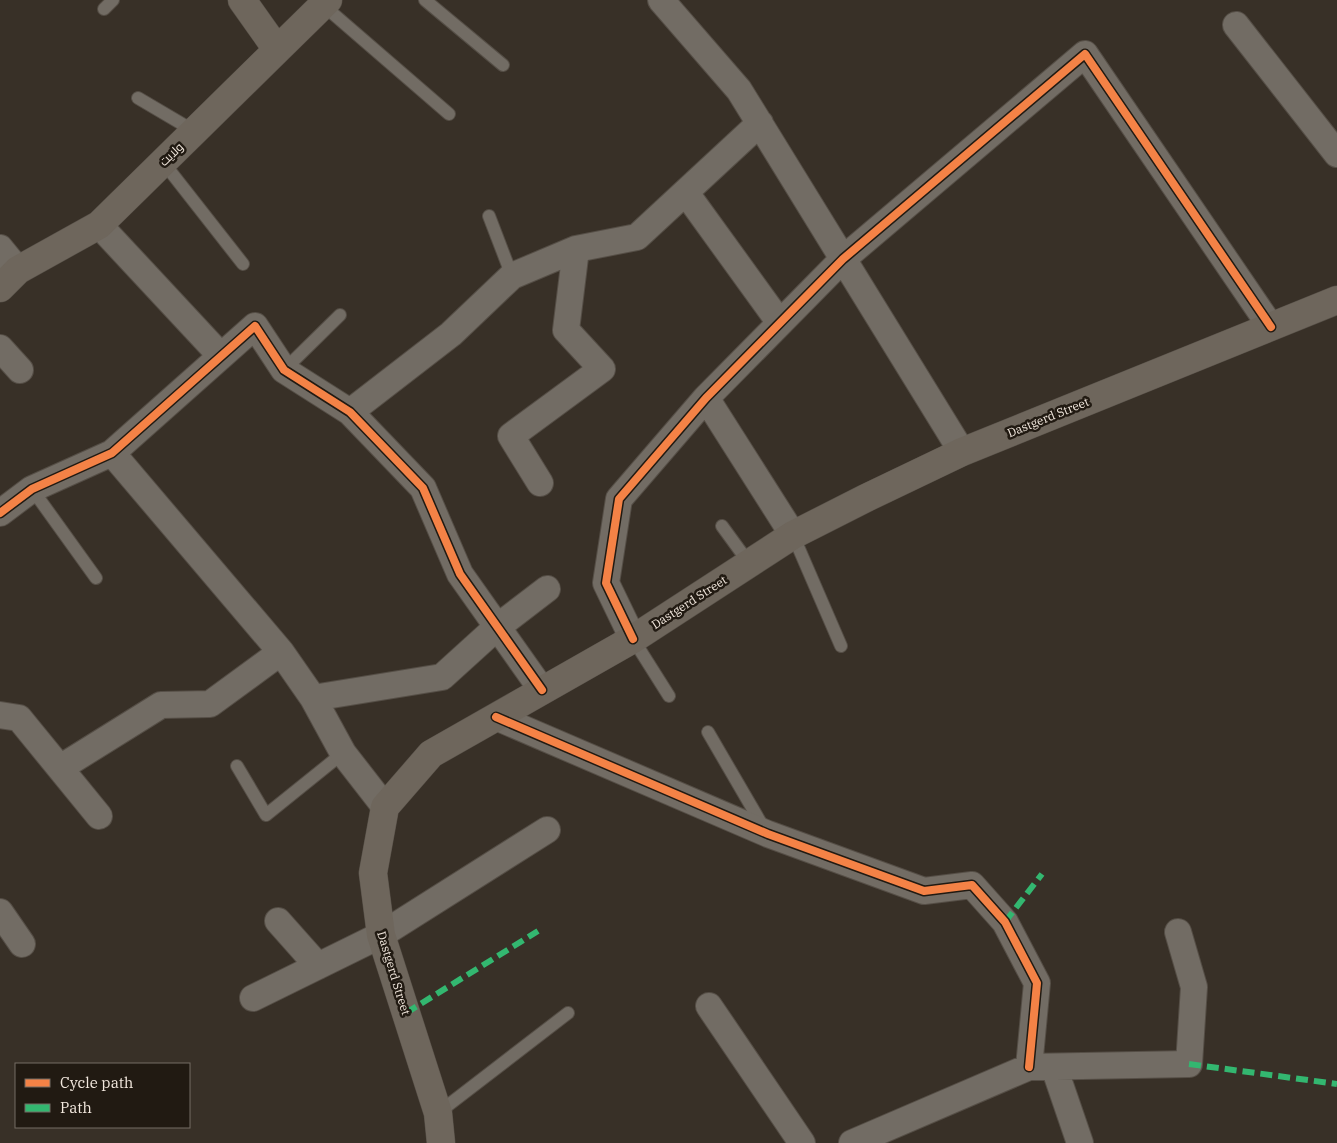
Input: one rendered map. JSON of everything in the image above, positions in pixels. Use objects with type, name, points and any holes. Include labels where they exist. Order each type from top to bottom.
[{"type":"main road","points":[[242,0],[276,48]]},
{"type":"main road","name":"ولایت","points":[[9,279],[99,225],[276,48],[325,2]]},
{"type":"main road","name":"Dastgerd Street","points":[[442,1143],[438,1113],[381,935],[373,873],[385,807],[431,754],[633,639],[793,535],[962,452],[1337,300]]},
{"type":"street","points":[[661,0],[739,90],[962,452]]},
{"type":"street","points":[[1236,24],[1337,154]]},
{"type":"street","points":[[633,639],[606,583],[619,500],[706,398],[843,259],[1086,54],[1271,327]]},
{"type":"street","points":[[350,412],[451,334],[512,276],[576,249],[638,237],[760,123]]},
{"type":"street","points":[[686,193],[780,323]]},
{"type":"street","points":[[99,225],[221,356]]},
{"type":"street","points":[[0,248],[9,279]]},
{"type":"street","points":[[540,483],[511,436],[602,369],[566,330],[576,249]]},
{"type":"street","points":[[0,513],[32,489],[112,452],[255,326],[284,370],[350,412],[423,488],[460,574],[496,628],[542,690]]},
{"type":"street","points":[[0,348],[20,370]]},
{"type":"street","points":[[706,398],[793,535]]},
{"type":"street","points":[[112,452],[281,652],[313,698],[343,753],[385,807]]},
{"type":"street","points":[[313,698],[442,676],[496,628],[547,589]]},
{"type":"street","points":[[60,768],[161,705],[210,704],[281,652]]},
{"type":"street","points":[[0,715],[19,718],[98,816]]},
{"type":"street","points":[[496,717],[768,834],[924,891],[972,885],[1005,922],[1037,983],[1041,1067],[1080,1143]]},
{"type":"street","points":[[252,998],[381,935],[547,830]]},
{"type":"street","points":[[0,912],[22,944]]},
{"type":"street","points":[[278,921],[318,966]]},
{"type":"street","points":[[852,1143],[1041,1067],[1189,1064],[1194,987],[1178,932]]},
{"type":"street","points":[[709,1006],[802,1143]]},
{"type":"lane","points":[[425,0],[503,65]]},
{"type":"lane","points":[[325,2],[448,114]]},
{"type":"lane","points":[[138,98],[194,131]]},
{"type":"lane","points":[[163,162],[243,264]]},
{"type":"lane","points":[[489,216],[512,276]]},
{"type":"lane","points":[[284,370],[340,315]]},
{"type":"lane","points":[[32,489],[96,578]]},
{"type":"lane","points":[[722,526],[748,563]]},
{"type":"lane","points":[[793,535],[841,646]]},
{"type":"lane","points":[[633,639],[669,696]]},
{"type":"lane","points":[[708,732],[768,834]]},
{"type":"lane","points":[[236,766],[266,815],[343,753]]},
{"type":"lane","points":[[438,1113],[568,1013]]},
{"type":"marked path","points":[[1005,922],[1042,874]]},
{"type":"marked path","points":[[406,1013],[538,931]]},
{"type":"marked path","points":[[1189,1064],[1337,1084]]},
{"type":"cycle path","points":[[633,639],[606,583],[619,499],[706,398],[843,259],[1085,54],[1271,327]]},
{"type":"cycle path","points":[[0,513],[32,489],[112,453],[255,326],[284,370],[350,412],[423,488],[460,574],[542,690]]},
{"type":"cycle path","points":[[496,717],[768,834],[924,891],[972,885],[1005,922],[1037,983],[1029,1067]]}]
